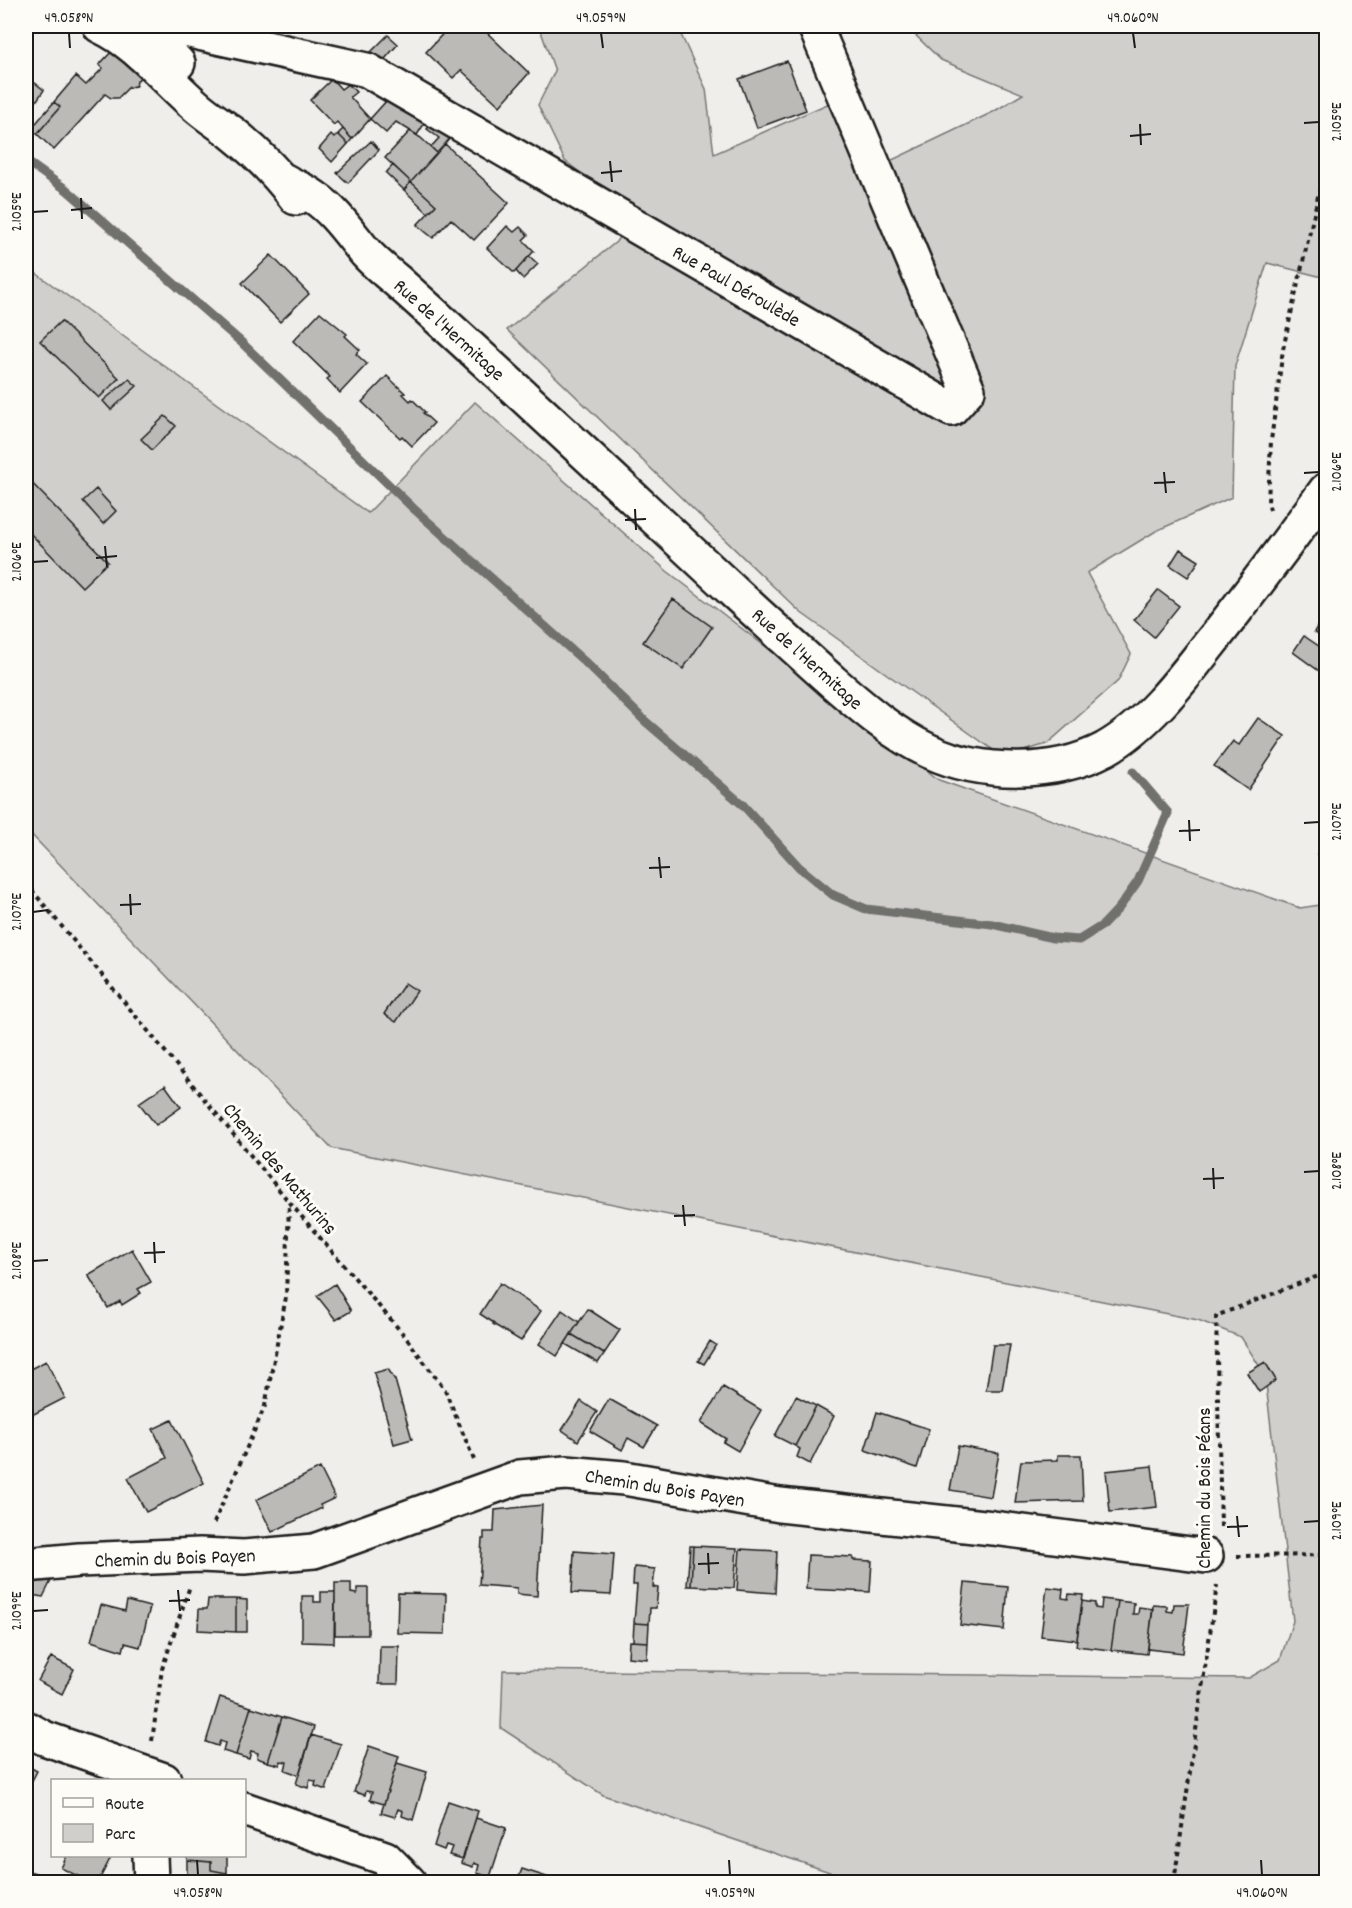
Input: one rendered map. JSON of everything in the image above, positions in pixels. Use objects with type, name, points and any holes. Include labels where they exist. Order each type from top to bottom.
[{"type":"street","name":"Rue de l'Hermitage","points":[[100,26],[117,35],[147,39],[203,112],[232,133],[283,180],[305,210],[339,241],[368,255],[872,716],[930,752],[988,768],[1015,770],[1042,768],[1074,761],[1105,748],[1138,724],[1172,692],[1237,610],[1326,490]]},
{"type":"street","name":"Rue Paul Déroulède","points":[[147,39],[185,29],[367,70],[951,409],[968,390],[815,26]]},
{"type":"street","name":"Chemin du Bois Payen","points":[[26,1565],[79,1560],[200,1555],[244,1557],[314,1551],[520,1477],[567,1473],[624,1478],[780,1505],[993,1528],[1219,1557]]},
{"type":"street","points":[[26,1728],[44,1738],[153,1779]]},
{"type":"street","points":[[246,1810],[385,1858],[409,1882]]},
{"type":"street","points":[[150,1857],[151,1882]]},
{"type":"path","points":[[1278,555],[1268,502],[1271,441],[1283,349],[1326,170]]},
{"type":"path","name":"Chemin des Mathurins","points":[[26,883],[290,1203],[404,1335],[445,1390],[486,1489]]},
{"type":"path","points":[[153,1779],[162,1669],[200,1555],[265,1406],[286,1297],[290,1203]]},
{"type":"path","name":"Chemin du Bois Péans","points":[[1174,1882],[1219,1557],[1216,1316],[1326,1273]]},
{"type":"path","points":[[1219,1557],[1326,1555]]},
{"type":"green space","points":[[539,26],[677,26],[706,89],[714,154],[834,101],[863,174],[993,112],[1023,94],[941,60],[906,26],[1326,26],[1326,278],[1267,263],[1235,366],[1232,497],[1156,531],[1087,573],[1131,654],[1118,681],[1047,744],[1003,757],[800,612],[507,330],[616,242],[634,213],[565,161],[538,105],[555,71]]},
{"type":"green space","points":[[26,266],[368,513],[475,402],[667,571],[939,780],[1300,908],[1326,904],[1326,1882],[859,1882],[603,1795],[501,1728],[503,1670],[1249,1678],[1280,1660],[1293,1621],[1265,1375],[1241,1337],[1198,1320],[331,1148],[26,829]]},
{"type":"building","points":[[450,26],[480,26],[529,73],[500,106],[461,70],[453,78],[426,52]]},
{"type":"building","points":[[388,35],[398,44],[384,60],[369,54]]},
{"type":"building","points":[[114,49],[142,75],[136,86],[129,87],[118,98],[111,98],[105,94],[54,150],[37,134],[60,107],[54,102],[76,76],[86,85],[103,68],[99,65]]},
{"type":"building","points":[[787,61],[806,110],[757,128],[739,79]]},
{"type":"building","points":[[26,76],[44,90],[26,116]]},
{"type":"building","points":[[332,79],[341,89],[348,84],[356,92],[350,97],[370,119],[352,139],[337,122],[334,125],[310,100]]},
{"type":"building","points":[[388,99],[426,121],[417,135],[396,122],[386,133],[370,119]]},
{"type":"building","points":[[54,102],[60,107],[37,134],[31,129]]},
{"type":"building","points":[[432,124],[452,136],[437,153],[431,147],[439,138],[427,129]]},
{"type":"building","points":[[343,129],[352,139],[348,144],[338,134]]},
{"type":"building","points":[[410,131],[437,153],[411,182],[385,158]]},
{"type":"building","points":[[338,134],[348,144],[332,162],[319,149],[331,135],[334,138]]},
{"type":"building","points":[[371,141],[379,150],[348,183],[337,173]]},
{"type":"building","points":[[445,144],[509,203],[474,240],[451,219],[433,238],[417,225],[436,205],[411,182]]},
{"type":"building","points":[[393,165],[411,182],[404,190],[386,173]]},
{"type":"building","points":[[411,182],[436,205],[428,213],[404,190]]},
{"type":"building","points":[[507,226],[514,232],[520,227],[528,235],[523,240],[534,251],[514,273],[487,248]]},
{"type":"building","points":[[271,255],[309,294],[280,322],[242,283]]},
{"type":"building","points":[[529,256],[538,264],[523,279],[516,271]]},
{"type":"building","points":[[320,312],[347,334],[345,336],[360,350],[356,354],[367,364],[340,393],[327,379],[330,377],[293,341]]},
{"type":"building","points":[[61,321],[119,378],[99,398],[40,341]]},
{"type":"building","points":[[387,376],[434,423],[412,446],[402,436],[400,438],[362,402]]},
{"type":"building","points":[[129,379],[137,386],[111,410],[103,401]]},
{"type":"building","points":[[165,416],[176,426],[152,450],[141,439]]},
{"type":"building","points":[[26,477],[108,562],[82,587],[26,529]]},
{"type":"building","points":[[96,489],[116,511],[103,524],[83,501]]},
{"type":"building","points":[[1180,549],[1199,561],[1188,577],[1170,565]]},
{"type":"building","points":[[1158,590],[1179,606],[1154,637],[1134,620]]},
{"type":"building","points":[[673,599],[712,627],[683,669],[643,642]]},
{"type":"building","points":[[1326,612],[1326,640],[1314,632]]},
{"type":"building","points":[[1304,636],[1326,651],[1326,676],[1293,652]]},
{"type":"building","points":[[1258,718],[1285,736],[1248,790],[1214,766],[1233,741],[1239,745]]},
{"type":"building","points":[[1326,840],[1326,861],[1317,854]]},
{"type":"building","points":[[405,983],[417,991],[396,1022],[384,1014]]},
{"type":"building","points":[[165,1085],[181,1107],[156,1125],[139,1103]]},
{"type":"building","points":[[132,1249],[151,1282],[138,1289],[141,1293],[122,1305],[120,1301],[108,1308],[88,1275]]},
{"type":"building","points":[[500,1283],[541,1311],[521,1341],[480,1314]]},
{"type":"building","points":[[335,1284],[351,1311],[336,1320],[317,1296]]},
{"type":"building","points":[[588,1309],[620,1330],[604,1354],[571,1334]]},
{"type":"building","points":[[562,1310],[579,1322],[557,1356],[539,1344]]},
{"type":"building","points":[[571,1334],[604,1354],[598,1363],[565,1344]]},
{"type":"building","points":[[710,1341],[716,1345],[704,1364],[698,1361]]},
{"type":"building","points":[[993,1345],[1010,1345],[1002,1390],[986,1390]]},
{"type":"building","points":[[46,1361],[65,1398],[26,1418],[26,1371]]},
{"type":"building","points":[[1265,1362],[1276,1380],[1259,1392],[1247,1373]]},
{"type":"building","points":[[388,1369],[395,1380],[412,1439],[394,1444],[374,1373]]},
{"type":"building","points":[[723,1387],[761,1410],[738,1451],[723,1442],[726,1439],[701,1423]]},
{"type":"building","points":[[796,1396],[816,1406],[795,1446],[775,1436]]},
{"type":"building","points":[[609,1399],[657,1426],[644,1447],[628,1438],[622,1450],[590,1431]]},
{"type":"building","points":[[581,1401],[597,1412],[578,1441],[562,1430]]},
{"type":"building","points":[[816,1406],[834,1416],[810,1464],[797,1457],[800,1449],[795,1446]]},
{"type":"building","points":[[877,1412],[929,1429],[917,1468],[865,1450]]},
{"type":"building","points":[[172,1420],[204,1483],[146,1512],[128,1478],[167,1458],[153,1429]]},
{"type":"building","points":[[958,1446],[999,1453],[991,1497],[950,1490]]},
{"type":"building","points":[[1058,1455],[1081,1455],[1083,1501],[1015,1503],[1021,1461],[1058,1460]]},
{"type":"building","points":[[1152,1466],[1157,1507],[1110,1512],[1106,1471]]},
{"type":"building","points":[[320,1468],[335,1498],[320,1505],[322,1508],[272,1532],[256,1500]]},
{"type":"building","points":[[542,1505],[537,1596],[517,1594],[517,1588],[479,1585],[482,1539],[484,1539],[484,1532],[494,1532],[495,1510]]},
{"type":"building","points":[[690,1546],[693,1546],[691,1586],[687,1586]]},
{"type":"building","points":[[693,1546],[737,1548],[734,1588],[691,1586]]},
{"type":"building","points":[[740,1549],[777,1551],[775,1593],[737,1590]]},
{"type":"building","points":[[574,1551],[614,1554],[611,1595],[572,1593]]},
{"type":"building","points":[[808,1555],[853,1557],[853,1560],[872,1561],[870,1592],[806,1589]]},
{"type":"building","points":[[634,1567],[655,1569],[653,1587],[658,1588],[656,1608],[650,1608],[649,1624],[634,1623],[637,1585],[633,1585]]},
{"type":"building","points":[[53,1577],[43,1597],[26,1594],[26,1579]]},
{"type":"building","points":[[335,1583],[351,1583],[351,1593],[357,1594],[357,1588],[368,1588],[368,1635],[335,1635]]},
{"type":"building","points":[[965,1583],[1008,1587],[1004,1630],[960,1625]]},
{"type":"building","points":[[1047,1587],[1063,1589],[1062,1598],[1068,1599],[1069,1594],[1083,1595],[1077,1640],[1041,1636]]},
{"type":"building","points":[[321,1592],[335,1592],[334,1643],[302,1642],[302,1596],[314,1596],[314,1602],[321,1602]]},
{"type":"building","points":[[398,1593],[446,1594],[445,1634],[397,1633]]},
{"type":"building","points":[[208,1599],[236,1599],[236,1632],[198,1630],[199,1609],[207,1609]]},
{"type":"building","points":[[236,1599],[247,1600],[247,1632],[236,1632]]},
{"type":"building","points":[[1102,1599],[1118,1601],[1111,1650],[1076,1646],[1082,1601],[1095,1603],[1095,1608],[1101,1609]]},
{"type":"building","points":[[127,1601],[150,1607],[140,1647],[125,1643],[123,1651],[91,1641],[101,1605],[125,1611]]},
{"type":"building","points":[[1118,1601],[1134,1603],[1133,1614],[1138,1614],[1139,1607],[1153,1609],[1147,1654],[1111,1650]]},
{"type":"building","points":[[1174,1604],[1189,1604],[1183,1653],[1148,1649],[1153,1605],[1167,1606],[1167,1611],[1173,1612]]},
{"type":"building","points":[[634,1623],[649,1624],[648,1642],[633,1641]]},
{"type":"building","points":[[629,1641],[648,1642],[647,1659],[628,1657]]},
{"type":"building","points":[[380,1646],[399,1646],[398,1684],[379,1684]]},
{"type":"building","points":[[51,1657],[74,1669],[62,1694],[38,1681]]},
{"type":"building","points":[[220,1697],[251,1707],[236,1755],[223,1751],[225,1743],[220,1741],[218,1746],[206,1742]]},
{"type":"building","points":[[251,1707],[282,1717],[268,1762],[257,1758],[258,1753],[251,1751],[249,1759],[236,1755]]},
{"type":"building","points":[[282,1717],[314,1727],[299,1775],[285,1770],[287,1762],[281,1761],[280,1765],[268,1762]]},
{"type":"building","points":[[311,1735],[341,1744],[326,1790],[315,1786],[316,1781],[310,1780],[308,1788],[296,1784]]},
{"type":"building","points":[[369,1746],[399,1756],[384,1804],[370,1800],[372,1792],[366,1791],[365,1795],[354,1792]]},
{"type":"building","points":[[397,1763],[427,1772],[413,1820],[402,1816],[403,1811],[398,1809],[395,1817],[381,1813]]},
{"type":"building","points":[[26,1765],[37,1771],[26,1792]]},
{"type":"building","points":[[448,1801],[478,1811],[463,1859],[449,1855],[452,1847],[446,1845],[444,1850],[434,1846]]},
{"type":"building","points":[[476,1818],[506,1828],[490,1877],[477,1873],[479,1865],[474,1863],[473,1867],[461,1863]]},
{"type":"building","points":[[66,1857],[111,1857],[98,1882],[90,1882],[61,1868]]},
{"type":"building","points":[[187,1857],[227,1857],[227,1873],[211,1870],[211,1862],[187,1860]]},
{"type":"building","points":[[187,1860],[211,1862],[211,1870],[227,1873],[227,1882],[187,1882]]},
{"type":"building","points":[[522,1869],[553,1879],[552,1882],[517,1882]]},
{"type":"building","points":[[26,1870],[54,1879],[53,1882],[26,1882]]},
{"type":"waterway","points":[[26,161],[67,190],[241,342],[414,509],[585,662],[645,721],[743,805],[799,867],[833,895],[866,909],[992,924],[1053,938],[1079,940],[1103,925],[1119,908],[1138,881],[1168,813],[1133,772]]}]
